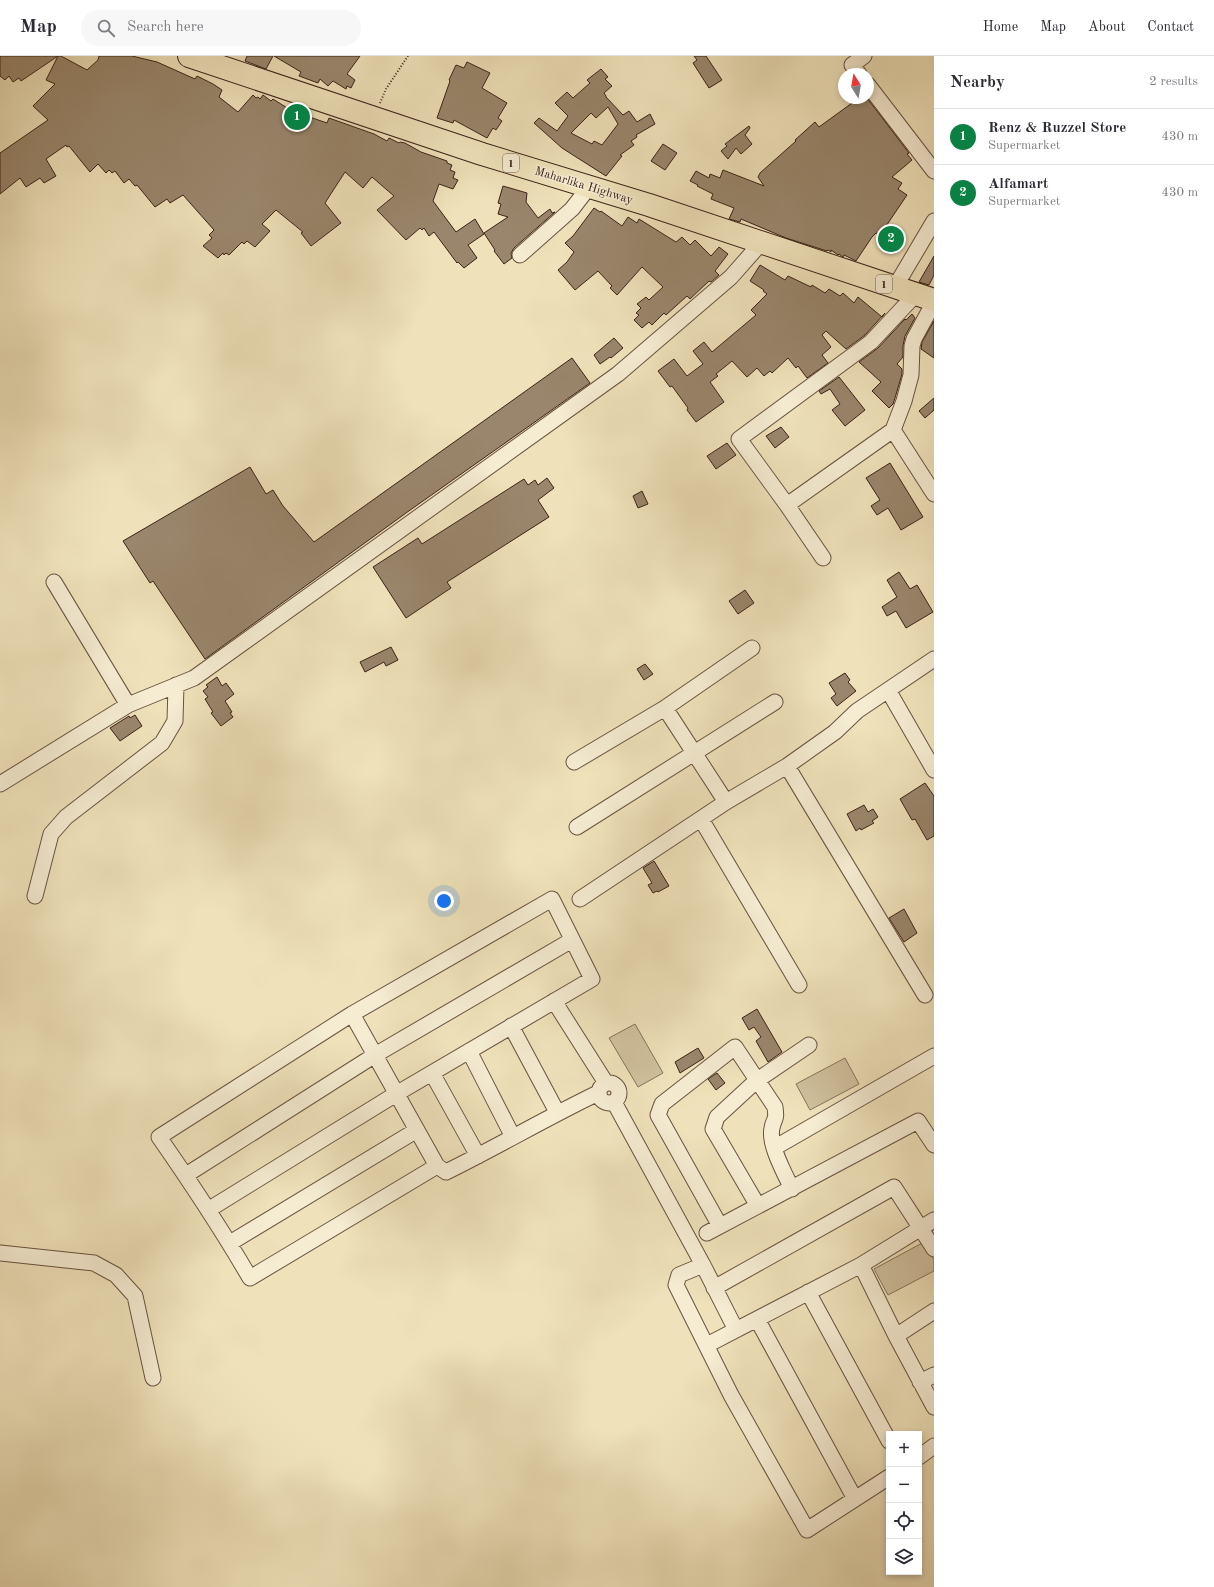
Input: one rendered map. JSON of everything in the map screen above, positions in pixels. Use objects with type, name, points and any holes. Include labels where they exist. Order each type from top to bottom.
[{"type":"highway","name":"Maharlika Highway","points":[[197,57],[482,154],[649,205],[928,299]]},
{"type":"street","points":[[854,68],[852,65],[864,56]]},
{"type":"street","points":[[874,93],[934,171]]},
{"type":"street","points":[[520,255],[572,209],[589,187]]},
{"type":"street","points":[[895,288],[934,221]]},
{"type":"street","points":[[0,784],[128,705],[194,678],[618,374],[731,277],[761,243]]},
{"type":"street","points":[[787,505],[893,430],[904,401],[911,375],[912,346],[928,299]]},
{"type":"street","points":[[823,558],[739,439],[928,299]]},
{"type":"street","points":[[893,430],[934,494]]},
{"type":"street","points":[[54,582],[128,705]]},
{"type":"street","points":[[574,762],[665,708],[752,648]]},
{"type":"street","points":[[580,899],[726,802],[787,766],[836,732],[857,711],[934,659]]},
{"type":"street","points":[[35,896],[51,834],[66,817],[162,743],[175,721],[176,686]]},
{"type":"street","points":[[888,690],[934,770]]},
{"type":"street","points":[[577,827],[775,702]]},
{"type":"street","points":[[665,708],[726,802]]},
{"type":"street","points":[[787,766],[925,995]]},
{"type":"street","points":[[701,819],[799,985]]},
{"type":"street","points":[[208,1210],[396,1094],[592,980],[552,899],[352,1014],[159,1137],[186,1175],[208,1210],[230,1243],[250,1278],[438,1166]]},
{"type":"street","points":[[186,1175],[375,1055],[572,940]]},
{"type":"street","points":[[554,1001],[602,1088]]},
{"type":"street","points":[[352,1014],[438,1166],[446,1172],[602,1088],[613,1084],[618,1089],[619,1096],[614,1102],[703,1265],[736,1330]]},
{"type":"street","points":[[511,1026],[558,1112]]},
{"type":"street","points":[[758,1206],[713,1129],[717,1117],[756,1081],[809,1045]]},
{"type":"street","points":[[720,1226],[658,1115],[662,1104],[735,1047],[756,1081],[775,1107],[777,1118],[772,1128],[774,1148],[792,1189]]},
{"type":"street","points":[[469,1051],[513,1137]]},
{"type":"street","points":[[774,1148],[934,1056]]},
{"type":"street","points":[[432,1073],[478,1156]]},
{"type":"street","points":[[707,1233],[918,1121],[934,1145]]},
{"type":"street","points":[[230,1243],[418,1130]]},
{"type":"street","points":[[714,1288],[894,1186],[934,1249]]},
{"type":"street","points":[[707,1345],[861,1265],[934,1220]]},
{"type":"street","points":[[0,1253],[94,1264],[116,1275],[135,1296],[153,1378]]},
{"type":"street","points":[[703,1265],[679,1275],[676,1285],[731,1395],[807,1530],[886,1479]]},
{"type":"street","points":[[861,1265],[896,1336],[934,1407]]},
{"type":"street","points":[[808,1292],[886,1435]]},
{"type":"street","points":[[896,1336],[934,1311]]},
{"type":"street","points":[[757,1319],[855,1499]]},
{"type":"street","points":[[920,1382],[934,1375]]},
{"type":"street","points":[[922,1455],[934,1446]]},
{"type":"path","points":[[374,116],[386,89],[408,56]]},
{"type":"shaded area","points":[[635,1024],[663,1073],[638,1087],[609,1038]]},
{"type":"shaded area","points":[[845,1058],[859,1084],[810,1110],[796,1084]]},
{"type":"shaded area","points":[[924,1242],[934,1260],[934,1271],[888,1295],[874,1269]]},
{"type":"building","points":[[0,56],[58,56],[21,81],[19,78],[13,82],[9,76],[5,80],[0,76]]},
{"type":"building","points":[[58,56],[61,56],[87,70],[98,60],[99,56],[132,56],[157,62],[195,79],[197,76],[213,84],[222,90],[219,97],[238,112],[253,95],[260,99],[263,95],[271,101],[273,99],[292,111],[327,123],[329,118],[374,134],[387,141],[389,138],[399,143],[405,143],[421,152],[447,161],[447,163],[452,165],[450,170],[455,172],[453,178],[458,180],[453,189],[439,184],[433,201],[456,232],[475,219],[484,234],[468,245],[477,258],[464,268],[458,262],[457,263],[434,232],[429,236],[424,228],[422,230],[420,228],[406,240],[377,210],[394,196],[372,177],[363,188],[345,172],[325,203],[341,223],[311,246],[301,233],[303,232],[276,210],[262,224],[270,231],[255,247],[247,241],[244,244],[242,242],[229,255],[226,253],[224,255],[223,253],[218,258],[203,246],[212,238],[209,235],[214,230],[183,195],[170,203],[167,199],[155,207],[137,185],[135,186],[129,179],[124,183],[115,171],[112,173],[109,170],[106,173],[98,164],[90,172],[69,146],[67,147],[66,145],[46,159],[56,176],[44,183],[40,178],[26,187],[20,178],[0,194],[0,153],[48,120],[33,106],[55,84],[46,80]]},
{"type":"building","points":[[247,56],[273,56],[266,69],[245,61]]},
{"type":"building","points":[[274,56],[360,56],[347,74],[355,80],[351,88],[347,86],[346,89],[333,81],[328,86],[320,79],[318,83],[299,76],[301,72]]},
{"type":"building","points":[[694,56],[706,56],[722,80],[709,88],[693,63],[697,60]]},
{"type":"building","points":[[467,62],[490,73],[482,88],[507,103],[498,118],[502,121],[496,130],[493,128],[487,138],[454,120],[453,123],[437,118],[450,81],[449,80],[456,65],[464,68]]},
{"type":"building","points":[[601,69],[608,77],[605,79],[612,86],[604,93],[623,115],[629,111],[637,122],[650,114],[655,124],[636,135],[637,137],[631,141],[634,145],[620,155],[622,156],[606,176],[562,148],[534,123],[539,118],[557,131],[568,116],[555,103],[567,92],[573,98],[590,83],[587,80]],"holes":[[[608,107],[618,124],[602,145],[594,141],[592,144],[571,133],[591,113],[596,118]]]},
{"type":"building","points":[[851,104],[872,104],[909,153],[907,154],[912,160],[892,177],[902,183],[898,189],[907,195],[880,235],[876,233],[872,237],[856,261],[844,255],[843,257],[839,254],[838,255],[831,250],[831,252],[786,238],[741,219],[740,222],[729,219],[734,208],[711,199],[713,194],[690,181],[696,171],[709,178],[710,174],[720,178],[723,170],[764,186],[758,177],[760,173],[815,122],[819,127]]},
{"type":"building","points":[[749,126],[750,128],[745,135],[752,144],[741,154],[736,148],[728,159],[721,151],[727,146],[725,144]]},
{"type":"building","points":[[663,144],[677,153],[665,170],[651,161]]},
{"type":"building","points":[[503,186],[527,193],[526,202],[538,218],[550,209],[552,213],[555,212],[514,248],[511,253],[512,258],[504,264],[494,251],[495,250],[484,233],[508,217],[498,214],[501,204],[498,203]]},
{"type":"building","points":[[594,208],[600,212],[601,211],[622,226],[628,217],[637,223],[639,219],[676,242],[682,237],[690,245],[695,240],[711,256],[719,247],[728,254],[715,271],[719,275],[711,282],[709,281],[690,299],[687,296],[666,315],[664,313],[652,325],[649,322],[642,328],[634,320],[639,315],[636,313],[641,308],[637,304],[646,297],[649,300],[663,287],[642,267],[617,295],[610,288],[612,286],[598,271],[575,290],[558,270],[567,262],[574,252],[565,243],[573,236]]},
{"type":"building","points":[[934,256],[934,275],[929,285],[919,282]]},
{"type":"building","points":[[760,265],[785,280],[788,276],[811,287],[812,285],[825,293],[829,289],[840,296],[843,293],[854,303],[858,297],[882,317],[865,335],[846,349],[826,331],[822,335],[831,347],[822,355],[828,363],[807,378],[798,366],[796,368],[788,358],[772,373],[770,371],[764,376],[757,368],[747,377],[732,361],[716,374],[718,376],[710,382],[724,402],[696,422],[672,386],[670,387],[658,371],[674,359],[687,376],[703,364],[693,351],[704,342],[712,352],[756,315],[751,310],[767,294],[763,291],[764,290],[750,281]]},
{"type":"building","points":[[912,314],[915,318],[905,336],[903,357],[897,364],[902,369],[902,374],[893,404],[889,408],[872,391],[881,382],[859,362],[878,348],[905,319],[906,320]]},
{"type":"building","points":[[934,321],[934,358],[921,349],[922,342]]},
{"type":"building","points":[[614,338],[623,348],[611,358],[610,357],[600,364],[594,355]]},
{"type":"building","points":[[572,358],[590,383],[406,513],[205,659],[153,581],[150,583],[123,541],[250,467],[266,494],[273,490],[283,506],[314,542]]},
{"type":"building","points":[[839,377],[865,410],[845,426],[832,410],[840,404],[830,389],[821,394],[819,391]]},
{"type":"building","points":[[934,398],[934,410],[925,418],[919,411]]},
{"type":"building","points":[[781,427],[789,437],[775,448],[766,436]]},
{"type":"building","points":[[727,443],[736,455],[716,469],[707,456]]},
{"type":"building","points":[[890,463],[923,517],[901,530],[888,508],[877,515],[871,506],[880,500],[866,478]]},
{"type":"building","points":[[547,478],[554,488],[538,500],[549,517],[447,582],[451,588],[406,618],[373,567],[418,538],[422,544],[524,479],[528,485],[535,480],[538,485]]},
{"type":"building","points":[[642,491],[648,504],[638,508],[633,496]]},
{"type":"building","points":[[899,572],[910,589],[917,585],[933,612],[906,628],[896,611],[887,616],[882,607],[897,597],[887,580]]},
{"type":"building","points":[[745,590],[754,603],[738,614],[729,601]]},
{"type":"building","points":[[391,647],[398,660],[386,666],[384,662],[365,672],[360,662]]},
{"type":"building","points":[[645,664],[653,674],[644,680],[637,669]]},
{"type":"building","points":[[845,673],[850,680],[848,682],[856,691],[837,706],[831,698],[836,694],[829,683]]},
{"type":"building","points":[[217,677],[222,686],[226,683],[234,694],[225,701],[232,712],[230,713],[233,717],[221,726],[211,713],[213,712],[205,699],[208,697],[203,691],[208,687],[206,685]]},
{"type":"building","points":[[135,715],[142,726],[120,741],[110,728],[129,716],[130,718]]},
{"type":"building","points":[[925,783],[934,796],[934,836],[927,840],[915,819],[912,820],[900,799]]},
{"type":"building","points":[[864,805],[868,812],[873,809],[878,817],[872,821],[874,823],[856,831],[847,814]]},
{"type":"building","points":[[654,861],[669,886],[653,893],[648,885],[652,883],[643,868]]},
{"type":"building","points":[[904,909],[917,933],[904,942],[889,918]]},
{"type":"building","points":[[757,1009],[782,1052],[768,1062],[756,1041],[761,1037],[754,1027],[749,1030],[742,1018]]},
{"type":"building","points":[[698,1048],[704,1058],[680,1073],[675,1062]]},
{"type":"building","points":[[717,1073],[725,1083],[716,1090],[708,1079]]},
{"type":"place","name":"Renz & Ruzzel Store","points":[[297,117]]},
{"type":"place","name":"Alfamart","points":[[891,239]]}]
